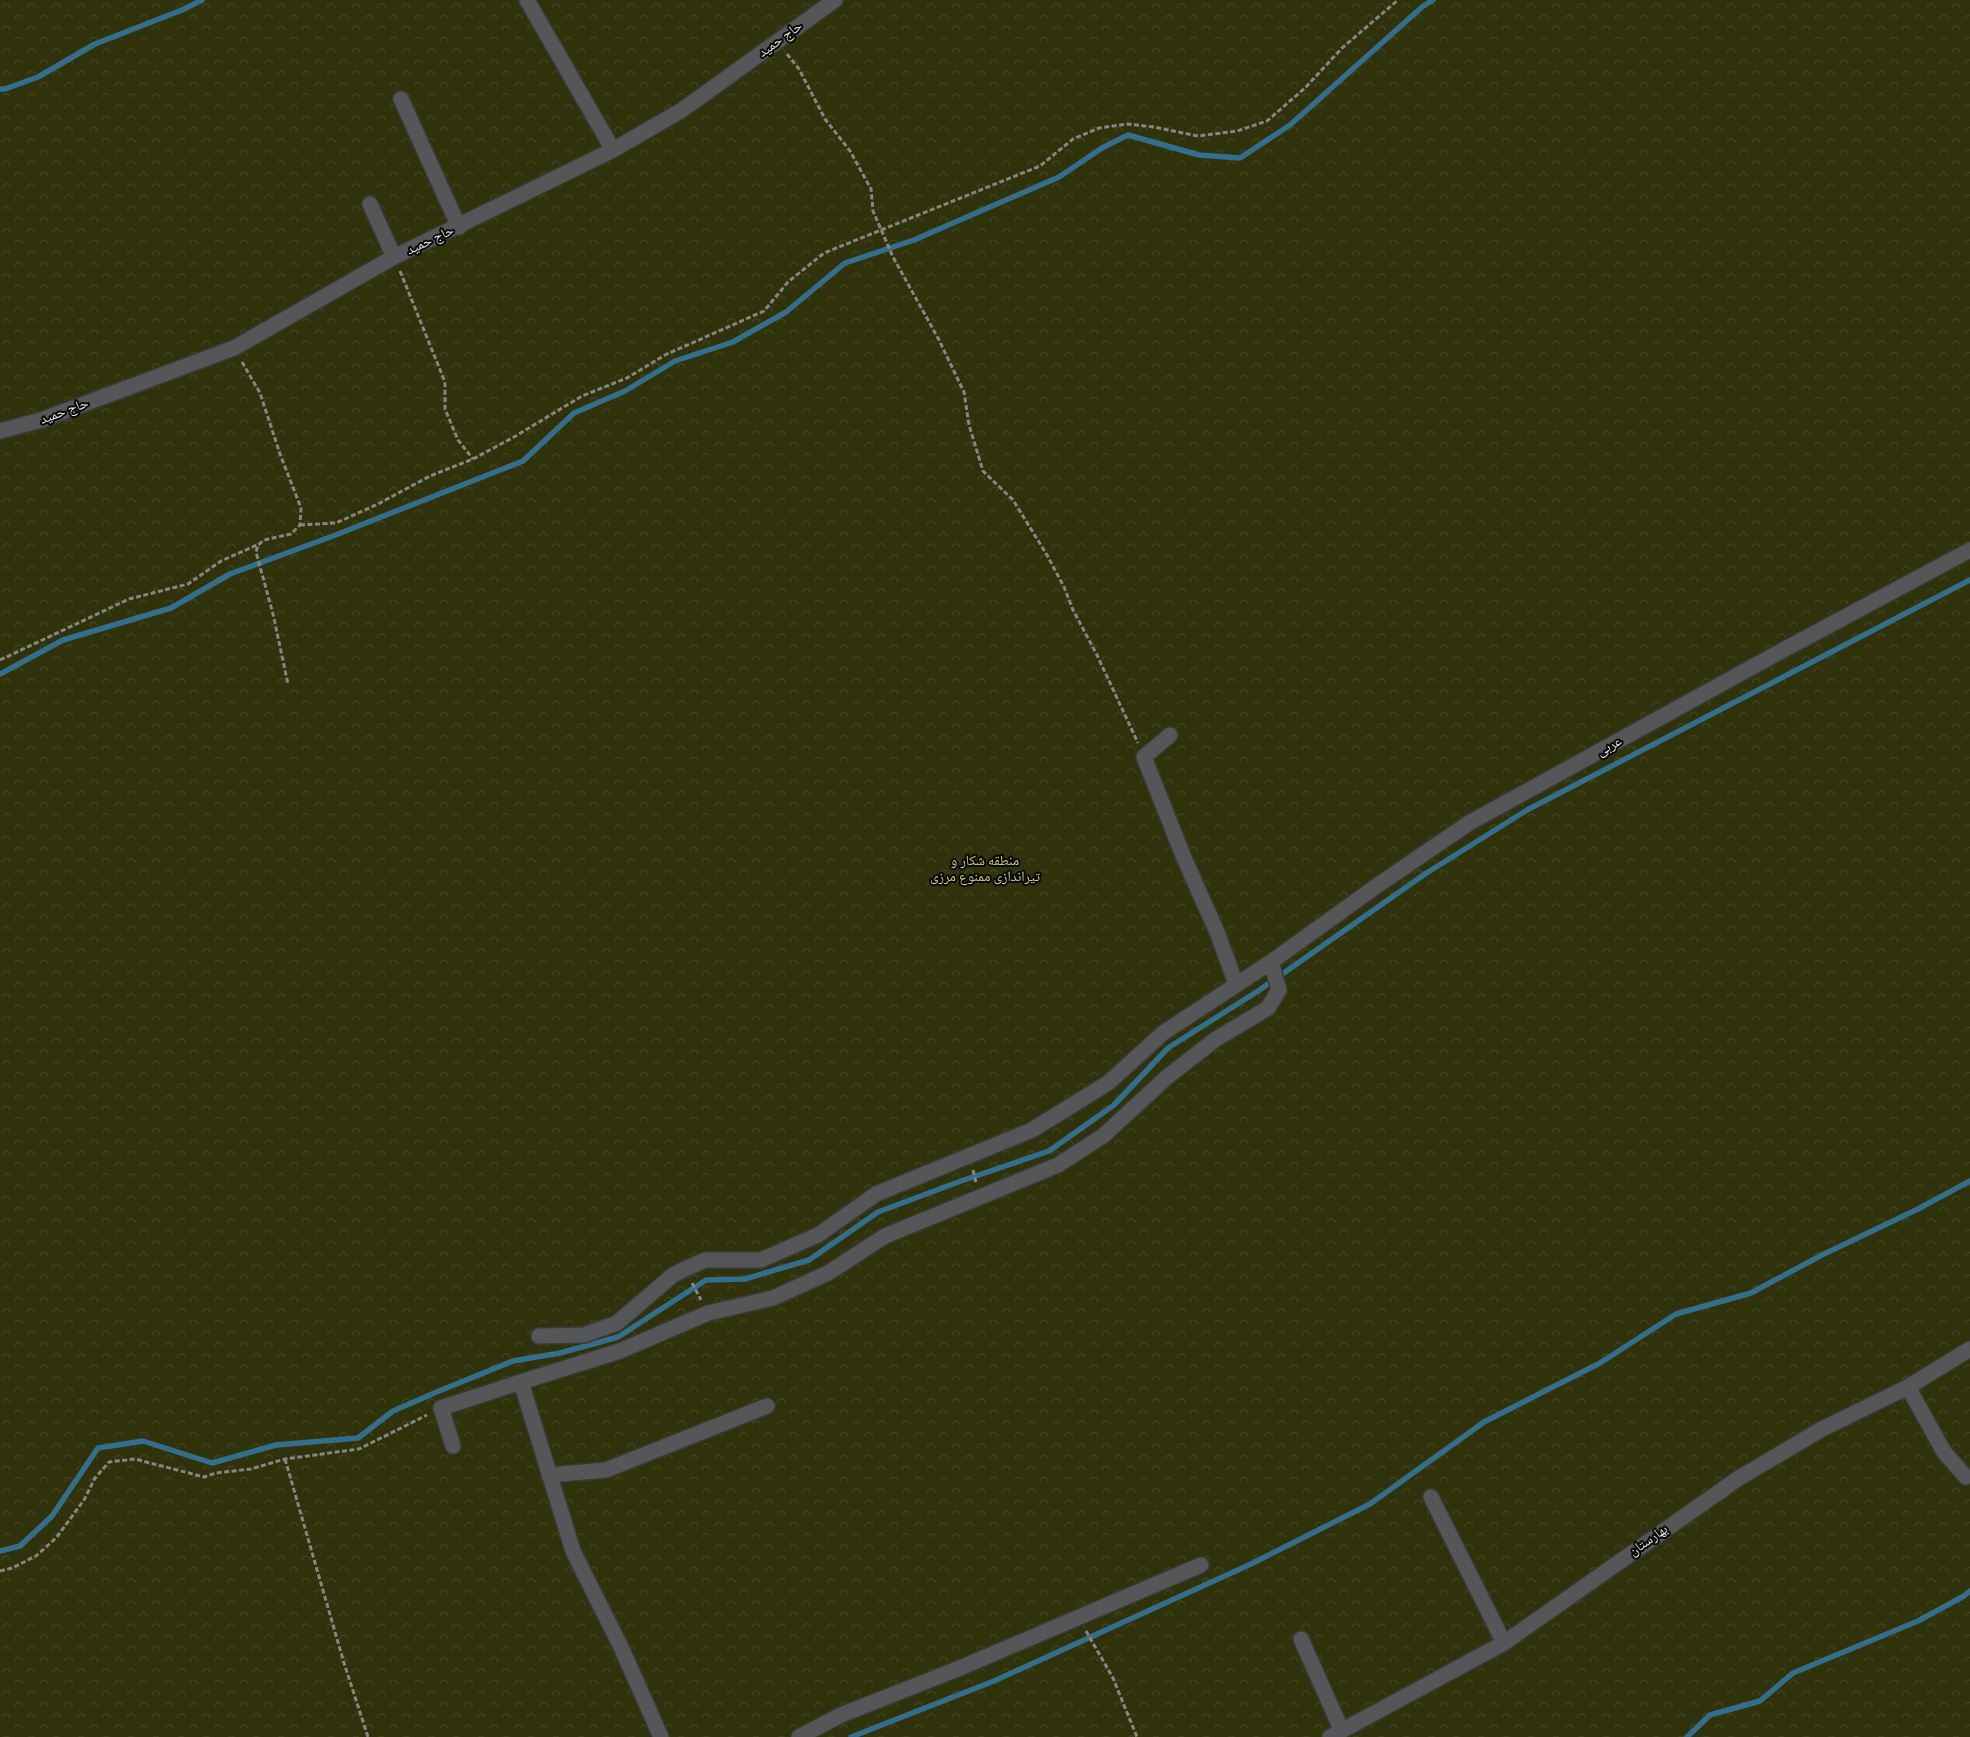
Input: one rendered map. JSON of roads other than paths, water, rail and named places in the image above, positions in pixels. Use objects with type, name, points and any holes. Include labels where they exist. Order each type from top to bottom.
[{"type":"street","points":[[527,0],[613,150]]},
{"type":"street","name":"حاج حمید","points":[[0,431],[41,420],[234,348],[394,257],[613,150],[682,110],[835,0]]},
{"type":"street","points":[[401,99],[459,226]]},
{"type":"street","points":[[370,204],[394,257]]},
{"type":"street","name":"عربی","points":[[539,1336],[584,1335],[617,1323],[673,1275],[692,1266],[705,1260],[761,1260],[818,1235],[876,1194],[1032,1130],[1108,1083],[1163,1033],[1236,984],[1272,966],[1378,885],[1469,823],[1970,550]]},
{"type":"street","points":[[1170,735],[1144,757],[1184,858],[1217,932],[1236,984]]},
{"type":"street","points":[[453,1446],[442,1408],[620,1352],[708,1313],[773,1298],[828,1273],[885,1236],[1058,1165],[1103,1136],[1167,1077],[1216,1039],[1268,1008],[1279,990],[1272,966]]},
{"type":"street","name":"بهارستان","points":[[1336,1734],[1504,1643],[1739,1478],[1822,1429],[1908,1387],[1970,1349]]},
{"type":"street","points":[[521,1382],[573,1551],[621,1647],[661,1737]]},
{"type":"street","points":[[1908,1387],[1944,1452],[1966,1477]]},
{"type":"street","points":[[549,1475],[606,1470],[767,1406]]},
{"type":"street","points":[[1431,1497],[1504,1643]]},
{"type":"street","points":[[799,1737],[842,1714],[960,1668],[1202,1565]]},
{"type":"street","points":[[1301,1639],[1336,1734]]},
{"type":"waterway","points":[[0,89],[5,89],[38,77],[95,44],[182,10],[202,0]]},
{"type":"waterway","points":[[0,674],[63,640],[171,608],[230,574],[333,536],[523,461],[574,413],[625,391],[675,361],[733,342],[786,312],[845,263],[914,240],[1059,177],[1102,148],[1128,135],[1199,155],[1240,158],[1290,125],[1422,7],[1433,0]]},
{"type":"waterway","points":[[0,1551],[20,1546],[52,1516],[98,1448],[143,1441],[212,1463],[276,1445],[358,1438],[393,1411],[513,1361],[560,1353],[618,1337],[706,1280],[745,1279],[809,1260],[878,1212],[1049,1151],[1114,1105],[1168,1048],[1258,991],[1425,874],[1527,810],[1970,580]]},
{"type":"waterway","points":[[851,1737],[994,1681],[1251,1564],[1370,1504],[1484,1422],[1600,1363],[1676,1314],[1751,1293],[1822,1255],[1918,1209],[1970,1181]]},
{"type":"waterway","points":[[1687,1737],[1710,1715],[1760,1701],[1793,1673],[1918,1621],[1970,1591]]},
{"type":"park label","name":"منطقه شکار و تیراندازی ممنوع مرزی","points":[[985,868]]}]
